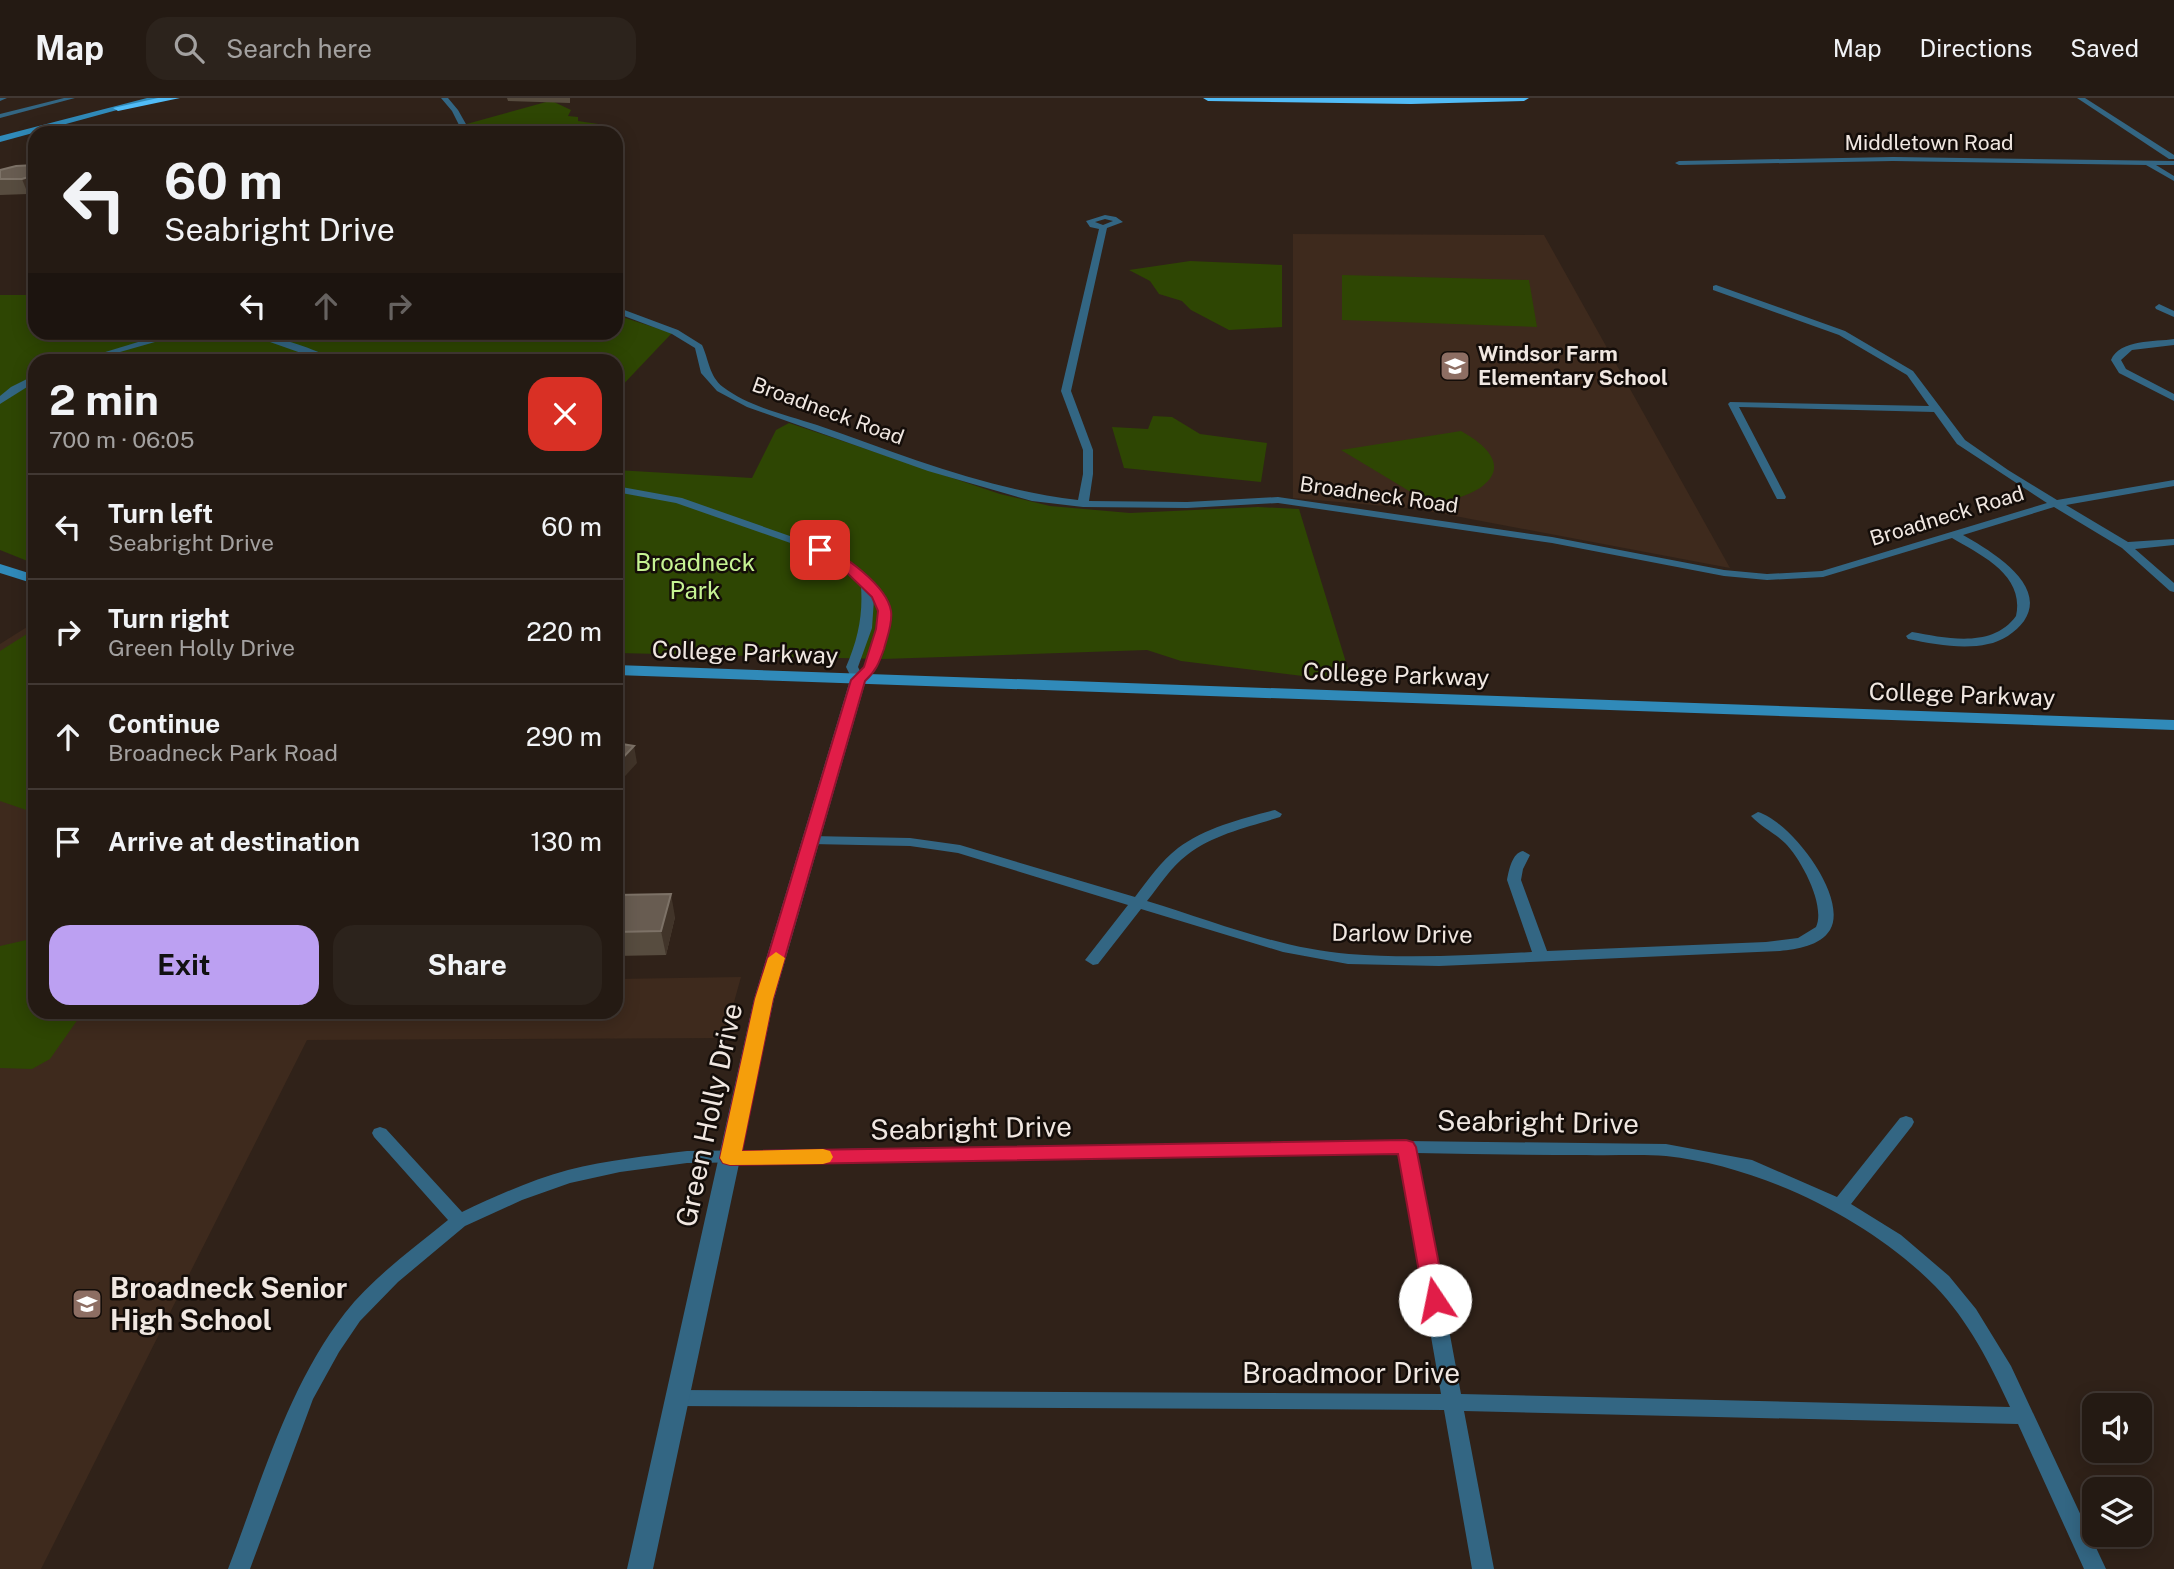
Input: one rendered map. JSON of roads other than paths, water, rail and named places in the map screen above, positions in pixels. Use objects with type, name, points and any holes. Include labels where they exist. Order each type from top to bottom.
[{"type":"highway","points":[[115,106],[133,98]]},
{"type":"highway","points":[[115,106],[174,98]]},
{"type":"highway","points":[[1208,98],[1412,101],[1524,98]]},
{"type":"main road","points":[[41,126],[142,98]]},
{"type":"main road","points":[[115,106],[157,98]]},
{"type":"main road","points":[[0,137],[28,129]]},
{"type":"main road","points":[[0,568],[28,578]]},
{"type":"main road","name":"College Parkway","points":[[623,670],[2174,725]]},
{"type":"street","points":[[0,116],[72,98]]},
{"type":"street","points":[[444,98],[455,110],[463,126]]},
{"type":"street","points":[[2080,98],[2173,156],[2142,160],[2174,179]]},
{"type":"street","name":"Middletown Road","points":[[1679,163],[1894,159],[2146,163]]},
{"type":"street","points":[[2146,163],[2174,163]]},
{"type":"street","points":[[1083,504],[1088,467],[1086,445],[1073,417],[1066,391],[1103,227]]},
{"type":"street","points":[[1716,288],[1842,333],[1910,373],[1961,442],[2004,472],[2126,546],[2174,589]]},
{"type":"street","points":[[2159,307],[2174,314]]},
{"type":"street","name":"Broadneck Road","points":[[623,313],[676,332],[695,345],[706,373],[720,389],[750,405],[932,469],[1032,498],[1083,504],[1187,505],[1278,500],[1552,540],[1724,573],[1767,578],[1823,574],[2057,503],[2174,483]]},
{"type":"street","points":[[104,354],[150,340]]},
{"type":"street","points":[[272,340],[311,354]]},
{"type":"street","points":[[2174,342],[2129,348],[2118,355],[2116,360],[2122,372],[2174,398]]},
{"type":"street","points":[[0,401],[28,382]]},
{"type":"street","points":[[1781,497],[1733,404],[1935,409]]},
{"type":"street","points":[[623,490],[678,500],[820,550],[847,566],[878,595],[885,611],[883,629],[870,669],[858,680]]},
{"type":"street","points":[[1912,636],[1953,642],[1989,640],[2013,628],[2024,614],[2025,598],[2018,583],[1999,562],[1953,534]]},
{"type":"street","points":[[2126,546],[2174,542]]},
{"type":"street","name":"Green Holly Drive","points":[[640,1569],[764,999],[858,680]]},
{"type":"street","points":[[1093,960],[1166,867],[1199,840],[1275,814]]},
{"type":"street","name":"Darlow Drive","points":[[810,840],[910,842],[960,849],[1283,947],[1318,955],[1383,961],[1766,947],[1790,944],[1816,935],[1824,927],[1827,915],[1821,895],[1799,850],[1775,827],[1758,816]]},
{"type":"street","points":[[1523,855],[1514,880],[1541,956]]},
{"type":"street","points":[[1840,1206],[1906,1122]]},
{"type":"street","points":[[380,1133],[459,1222]]},
{"type":"street","points":[[1406,1147],[1483,1569]]},
{"type":"street","name":"Seabright Drive","points":[[239,1569],[304,1397],[332,1346],[353,1316],[392,1277],[459,1222],[516,1195],[568,1177],[620,1166],[687,1157],[1406,1147],[1666,1150],[1746,1165],[1840,1206],[1895,1240],[1942,1281],[1969,1314],[2001,1366],[2095,1569]]},
{"type":"street","name":"Broadmoor Drive","points":[[676,1398],[1454,1402],[2025,1416]]},
{"type":"place","name":"Windsor Farm Elementary School","points":[[1455,366]]},
{"type":"place","name":"Broadneck Senior High School","points":[[87,1304]]},
{"type":"park label","name":"Broadneck Park","points":[[695,577]]}]
